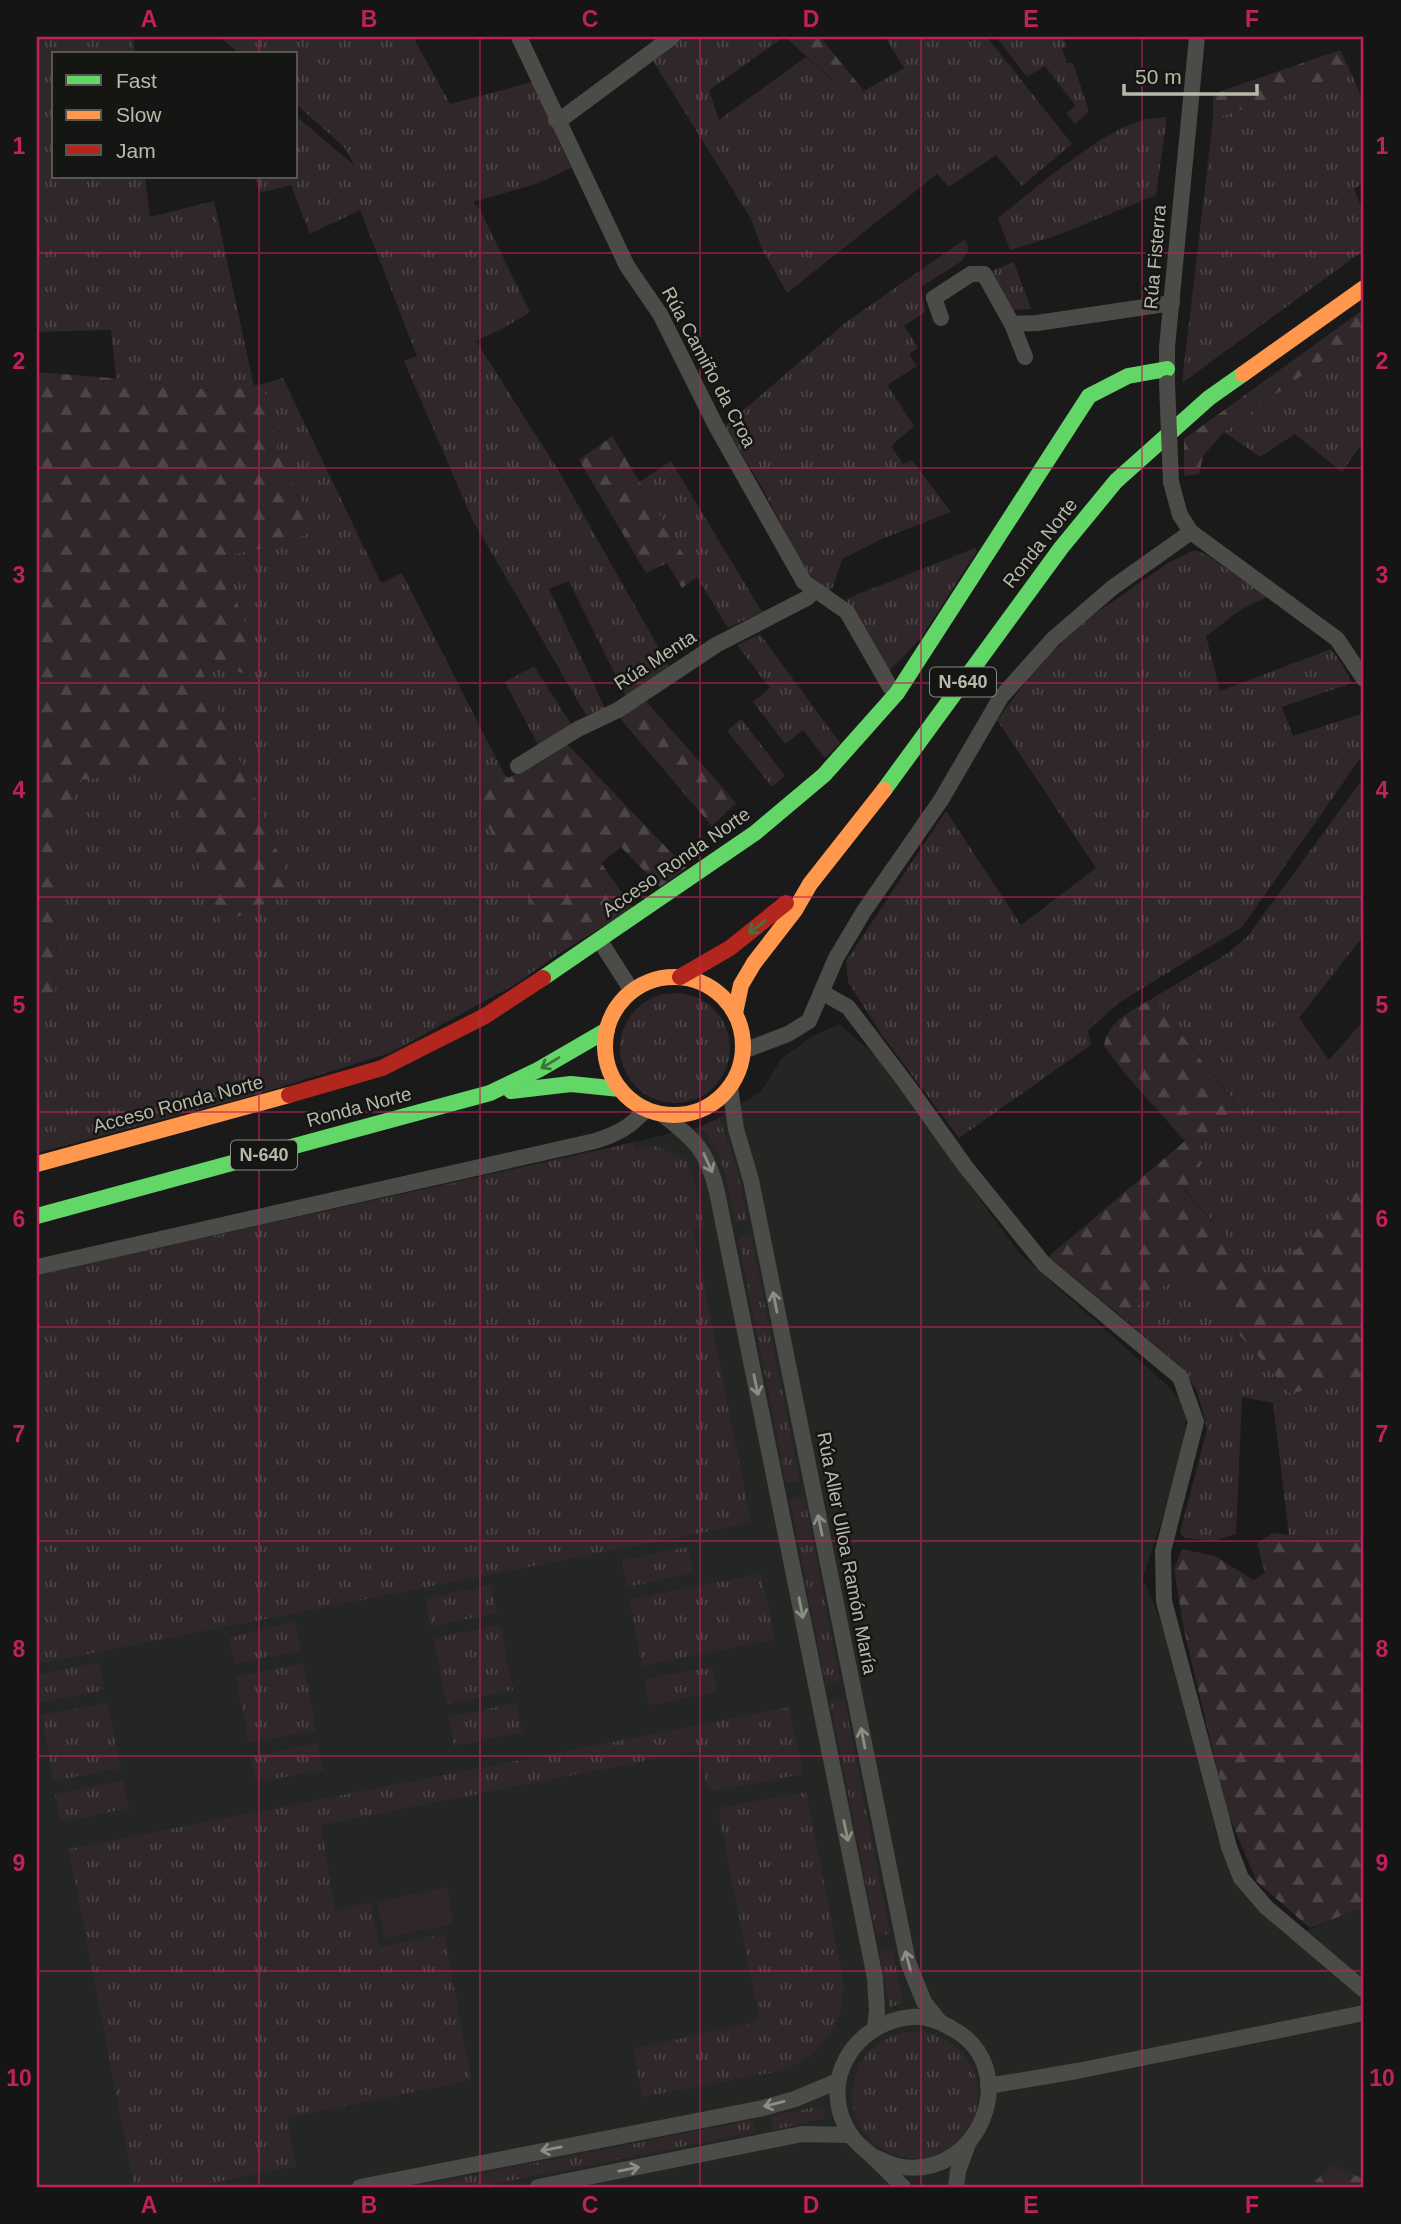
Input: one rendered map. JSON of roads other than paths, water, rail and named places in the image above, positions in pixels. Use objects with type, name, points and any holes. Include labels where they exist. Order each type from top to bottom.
[{"type":"main road","name":"Ronda Norte","points":[[730,1087],[739,1070],[743,1051],[742,1032],[735,1013],[741,985],[754,962],[795,910],[810,884],[908,759],[1061,548],[1116,481],[1209,398],[1364,288]]},
{"type":"main road","name":"Acceso Ronda Norte","points":[[37,1164],[225,1114],[382,1068],[485,1016],[600,941],[755,833],[824,775],[897,693],[1089,396],[1128,376],[1167,376]]},
{"type":"main road","name":"Ronda Norte","points":[[490,1093],[538,1070],[607,1030],[612,1015],[632,991],[654,980],[680,977],[730,948],[810,884]]},
{"type":"main road","points":[[680,977],[702,983],[721,995],[735,1013]]},
{"type":"main road","points":[[607,1030],[607,1061],[620,1089],[632,1101],[654,1112],[681,1115],[700,1110],[716,1101],[730,1087]]},
{"type":"main road","name":"Ronda Norte","points":[[37,1216],[490,1093],[571,1083],[620,1089]]},
{"type":"street","name":"Rúa Camiño da Croa","points":[[519,37],[627,266],[660,314],[734,458],[804,582],[846,612],[890,687],[897,693]]},
{"type":"street","points":[[556,120],[564,117],[673,37]]},
{"type":"street","name":"Rúa Fisterra","points":[[1191,532],[1180,515],[1171,482],[1167,376],[1197,37]]},
{"type":"street","points":[[941,318],[934,298],[971,274],[984,274],[1012,324],[1025,357]]},
{"type":"street","points":[[1012,324],[1037,323],[1172,303]]},
{"type":"street","points":[[743,1051],[788,1034],[809,1021],[836,958],[864,911],[941,800],[1001,697],[1062,631],[1112,588],[1191,532],[1337,639],[1364,679]]},
{"type":"street","name":"Rúa Menta","points":[[519,766],[578,729],[618,710],[716,645],[807,598],[814,591]]},
{"type":"street","points":[[600,941],[632,991]]},
{"type":"street","points":[[823,993],[848,1007],[965,1166],[1044,1264],[1180,1377],[1196,1422],[1163,1550],[1164,1601],[1229,1847],[1241,1878],[1266,1906],[1364,1990]]},
{"type":"street","name":"Rúa Aller Ulloa Ramón María","points":[[730,1087],[736,1129],[751,1181],[908,1962],[924,2002],[939,2021]]},
{"type":"street","points":[[37,1267],[594,1141],[616,1134],[654,1112],[686,1133],[707,1157],[718,1192],[875,1978],[875,2027],[858,2041],[845,2060],[838,2081],[795,2099],[762,2108],[360,2187]]},
{"type":"street","points":[[988,2086],[1364,2013]]},
{"type":"street","name":"Rúa Aller Ulloa Ramón María","points":[[875,2027],[896,2019],[917,2017],[939,2021],[960,2032],[976,2050],[986,2071],[989,2094],[985,2117],[968,2144],[958,2171],[956,2187]]},
{"type":"street","name":"Rúa Aller Ulloa Ramón María","points":[[838,2081],[842,2118],[851,2135],[903,2187]]},
{"type":"street","points":[[538,2187],[802,2134],[851,2135]]},
{"type":"street","name":"Rúa Aller Ulloa Ramón María","points":[[872,2156],[896,2166],[922,2167],[947,2160],[968,2144]]}]
